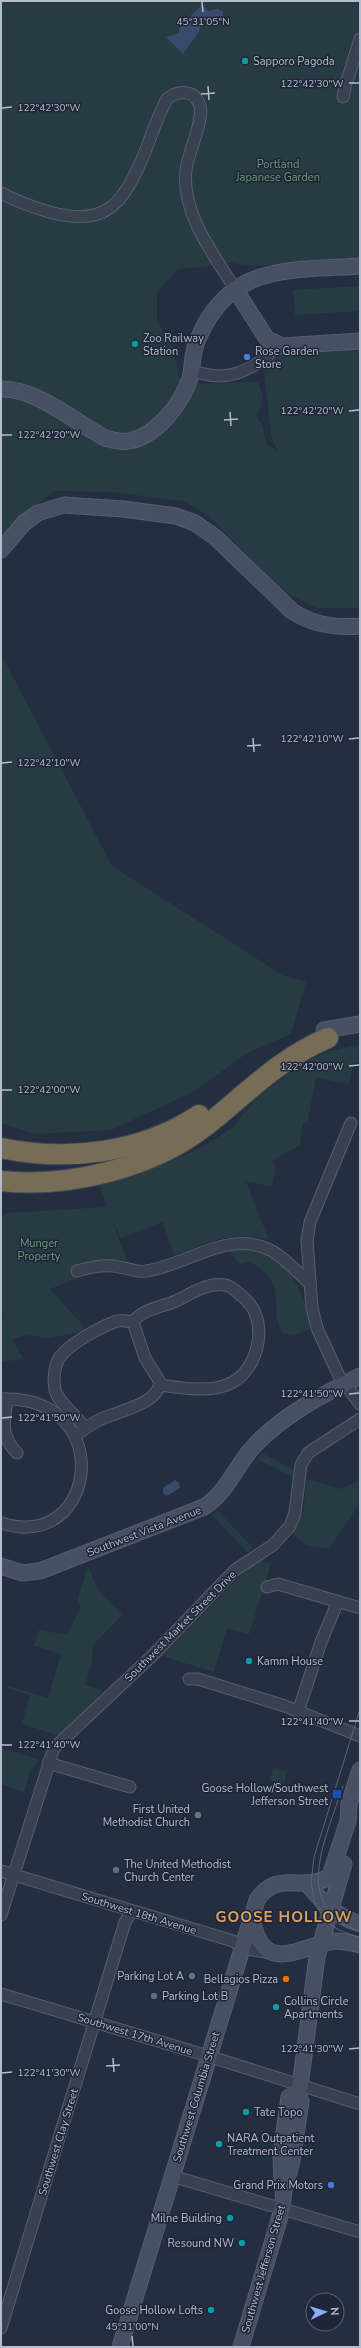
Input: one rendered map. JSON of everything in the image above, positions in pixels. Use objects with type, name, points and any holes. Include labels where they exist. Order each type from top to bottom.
[{"type":"highway","points":[[1,1148],[41,1154],[85,1153],[156,1137],[180,1127],[198,1116],[282,1056],[321,1036]]},
{"type":"highway","points":[[1,1181],[44,1183],[80,1179],[118,1169],[158,1154],[187,1139],[207,1125],[282,1056]]},
{"type":"main road","points":[[1,389],[8,389],[35,396],[105,438],[118,442],[139,438],[165,418],[180,399],[190,378],[194,349],[202,330],[217,308],[235,289],[250,280],[272,274],[360,266]]},
{"type":"main road","points":[[235,289],[267,339],[287,346],[360,341]]},
{"type":"main road","points":[[1,550],[24,523],[38,514],[64,505],[123,509],[176,516],[195,524],[215,537],[287,607],[305,619],[323,625],[360,626]]},
{"type":"main road","points":[[321,1036],[360,1024]]},
{"type":"main road","points":[[321,1036],[360,1032]]},
{"type":"main road","name":"Southwest Vista Avenue","points":[[1,1566],[22,1573],[40,1571],[204,1507],[219,1496],[259,1441],[306,1404],[352,1380]]},
{"type":"main road","points":[[306,1883],[321,1882],[330,1876],[333,1870],[360,1770]]},
{"type":"main road","name":"Southwest Jefferson Street","points":[[241,2347],[282,2210],[284,2190],[282,2186],[281,2154],[289,2097],[298,2090],[320,1945],[360,1813]]},
{"type":"main road","name":"Southwest Columbia Street","points":[[120,2347],[251,1914],[261,1894],[274,1885],[288,1882],[306,1883]]},
{"type":"main road","points":[[306,1883],[330,1910],[356,1922]]},
{"type":"main road","points":[[336,1890],[356,1922]]},
{"type":"main road","points":[[251,1914],[257,1936],[269,1949],[277,1953]]},
{"type":"main road","name":"Southwest 18th Avenue","points":[[277,1953],[291,1954],[339,1941],[360,1945]]},
{"type":"street","points":[[345,89],[360,39]]},
{"type":"street","points":[[1,193],[42,210],[73,217],[88,218],[102,213],[115,203],[130,183],[167,99],[174,94],[183,92],[190,94],[200,105],[201,112],[200,123],[189,151],[185,189],[195,218],[235,289]]},
{"type":"street","points":[[200,373],[224,377],[241,373],[268,356]]},
{"type":"street","points":[[351,1123],[308,1228],[309,1283],[312,1308],[317,1328],[352,1380],[355,1395],[360,1404]]},
{"type":"street","points":[[77,1271],[95,1266],[120,1267],[135,1272],[145,1272],[181,1262],[217,1246],[254,1244],[271,1251],[286,1260],[309,1283]]},
{"type":"street","points":[[76,1435],[99,1420],[139,1406],[160,1385],[211,1388],[230,1384],[238,1379],[247,1369],[254,1356],[258,1334],[256,1314],[236,1290],[228,1286],[219,1285],[200,1290],[141,1314],[133,1322],[116,1321],[100,1329],[64,1352],[57,1361],[54,1384],[58,1397],[81,1421],[85,1429]]},
{"type":"street","points":[[133,1322],[144,1358],[159,1379],[160,1385]]},
{"type":"street","points":[[1,1523],[24,1528],[34,1527],[52,1521],[63,1513],[79,1486],[81,1475],[80,1448],[76,1435],[63,1419],[48,1408],[24,1399],[4,1399],[3,1428],[7,1442],[16,1453]]},
{"type":"street","name":"Southwest Market Street Drive","points":[[1,1915],[52,1752],[59,1743],[153,1655],[235,1570],[273,1544],[290,1526],[295,1513],[301,1465],[308,1453],[360,1419]]},
{"type":"street","points":[[267,1587],[278,1584],[360,1608]]},
{"type":"street","points":[[298,1712],[321,1642],[338,1601]]},
{"type":"street","points":[[189,1679],[205,1681],[298,1712],[360,1736]]},
{"type":"street","points":[[48,1763],[130,1787]]},
{"type":"street","name":"Southwest 18th Avenue","points":[[1,1871],[233,1941],[241,1946],[262,1953],[277,1953]]},
{"type":"street","name":"Southwest Clay Street","points":[[1,2328],[125,1922],[132,1911]]},
{"type":"street","name":"Southwest 17th Avenue","points":[[1,1994],[208,2056],[298,2090],[360,2104]]},
{"type":"street","points":[[172,2176],[360,2232]]},
{"type":"green space","name":"Portland Japanese Garden","points":[[1,1],[360,1],[360,260],[252,266],[226,262],[210,266],[178,269],[157,292],[157,321],[173,349],[179,378],[205,384],[258,382],[262,395],[262,404],[256,416],[262,425],[267,444],[277,451],[271,435],[261,341],[360,334],[360,608],[317,608],[286,593],[271,580],[209,516],[183,501],[110,492],[55,491],[19,517],[1,539]]},
{"type":"green space","points":[[360,286],[360,311],[295,315],[293,290]]},
{"type":"green space","points":[[1,654],[112,866],[284,976],[306,982],[291,1034],[247,1053],[195,1091],[111,1130],[35,1134],[1,1123]]},
{"type":"green space","name":"Munger Property","points":[[360,1045],[360,1063],[353,1062],[349,1084],[316,1078],[307,1123],[303,1123],[300,1145],[270,1162],[276,1164],[272,1186],[246,1182],[269,1240],[244,1236],[232,1237],[209,1242],[174,1255],[163,1222],[121,1238],[111,1218],[127,1260],[93,1261],[73,1266],[77,1278],[50,1289],[90,1333],[82,1337],[77,1333],[48,1338],[28,1335],[12,1339],[23,1359],[1,1362],[1,1319],[4,1318],[1,1311],[1,1219],[6,1213],[107,1207],[99,1184],[170,1161],[204,1146],[232,1128],[258,1097],[300,1065],[329,1051]]},
{"type":"green space","points":[[236,1249],[260,1253],[279,1264],[287,1271],[300,1290],[311,1329],[291,1336],[283,1333],[277,1320],[276,1297],[272,1282],[260,1268],[248,1261],[240,1264],[228,1250]]},
{"type":"green space","points":[[262,1453],[293,1470],[293,1477],[257,1459]]},
{"type":"green space","points":[[307,1479],[341,1489],[360,1480],[360,1503],[329,1549],[306,1545],[291,1532],[303,1512]]},
{"type":"green space","points":[[218,1511],[252,1547],[247,1552],[212,1515]]},
{"type":"green space","points":[[259,1560],[271,1564],[249,1634],[227,1628],[214,1672],[162,1656],[234,1582]]},
{"type":"green space","points":[[88,1566],[98,1590],[122,1615],[93,1645],[92,1663],[85,1685],[104,1691],[60,1736],[22,1724],[30,1695],[8,1688],[8,1686],[48,1698],[61,1654],[34,1646],[39,1630],[67,1635],[81,1606],[77,1601]]},
{"type":"green space","points":[[1,1748],[40,1760],[31,1769],[24,1792],[1,1784]]},
{"type":"green space","points":[[273,1767],[287,1772],[284,1784],[270,1780]]},
{"type":"water","points":[[202,5],[208,11],[217,9],[223,11],[223,17],[200,21],[200,30],[183,54],[166,37],[179,33],[180,26]]},
{"type":"water","points":[[175,1480],[179,1483],[180,1488],[167,1496],[163,1493],[163,1488]]},
{"type":"tram line","points":[[360,1709],[314,1857],[311,1883],[316,1906],[327,1922],[339,1930],[360,1938]]},
{"type":"tram line","points":[[343,1786],[323,1847],[319,1868],[319,1888],[325,1906],[338,1920],[360,1931]]},
{"type":"place","name":"Sapporo Pagoda","points":[[245,61]]},
{"type":"place","name":"Zoo Railway Station","points":[[135,344]]},
{"type":"place","name":"Rose Garden Store","points":[[247,357]]},
{"type":"place","name":"Kamm House","points":[[249,1661]]},
{"type":"place","name":"Goose Hollow/Southwest Jefferson Street","points":[[337,1794]]},
{"type":"place","name":"First United Methodist Church","points":[[198,1815]]},
{"type":"place","name":"The United Methodist Church Center","points":[[116,1870]]},
{"type":"place","name":"Parking Lot A","points":[[192,1976]]},
{"type":"place","name":"Bellagios Pizza","points":[[286,1979]]},
{"type":"place","name":"Parking Lot B","points":[[154,1996]]},
{"type":"place","name":"Collins Circle Apartments","points":[[276,2007]]},
{"type":"place","name":"Tate Topo","points":[[246,2112]]},
{"type":"place","name":"NARA Outpatient Treatment Center","points":[[219,2144]]},
{"type":"place","name":"Grand Prix Motors","points":[[331,2185]]},
{"type":"place","name":"Milne Building","points":[[230,2218]]},
{"type":"place","name":"Resound NW","points":[[242,2243]]},
{"type":"place","name":"Goose Hollow Lofts","points":[[211,2310]]},
{"type":"district","name":"GOOSE HOLLOW","points":[[284,1917]]}]
